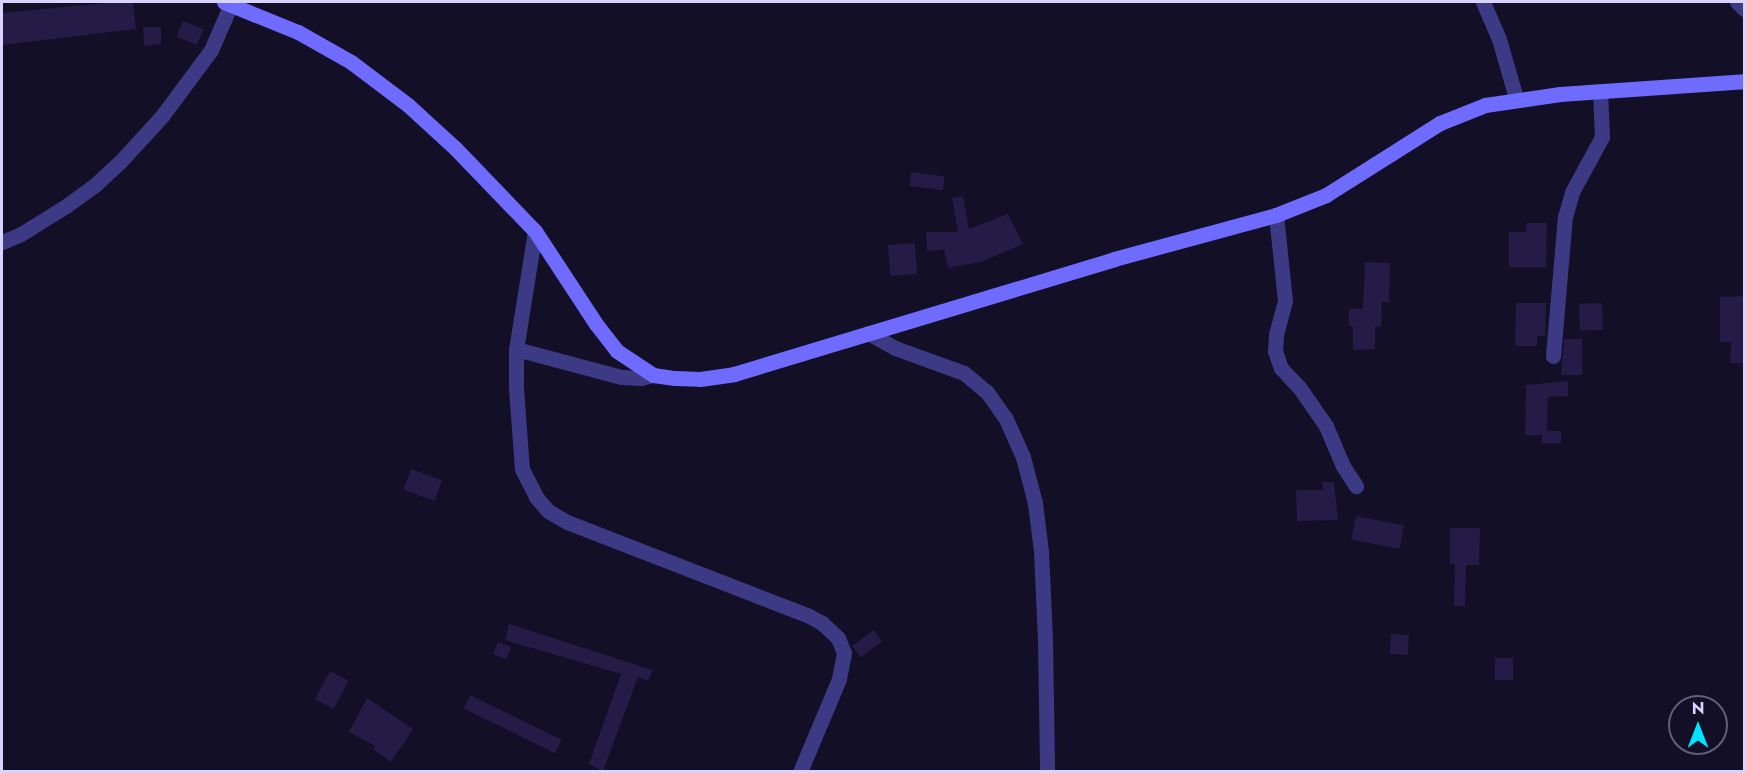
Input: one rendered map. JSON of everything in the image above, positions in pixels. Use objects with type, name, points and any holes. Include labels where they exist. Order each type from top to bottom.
[{"type":"street","points":[[1484,2],[1499,39],[1516,98]]},
{"type":"street","points":[[1737,2],[1744,9]]},
{"type":"street","points":[[2,242],[21,234],[66,206],[95,185],[119,163],[162,116],[211,50],[227,3],[297,32],[361,69],[408,105],[455,148],[535,231],[596,324],[617,351],[653,375]]},
{"type":"street","points":[[516,349],[621,377],[641,378],[653,375],[700,379],[734,374],[1114,259],[1276,216],[1326,195],[1440,123],[1469,110],[1516,98],[1744,81]]},
{"type":"street","points":[[1553,356],[1565,217],[1572,192],[1602,137],[1600,91]]},
{"type":"street","points":[[1276,216],[1285,301],[1276,334],[1275,351],[1281,368],[1299,387],[1326,426],[1343,466],[1356,486]]},
{"type":"street","points":[[535,231],[516,349],[517,426],[522,469],[536,497],[548,510],[567,522],[809,616],[822,623],[838,638],[844,653],[839,679],[800,771]]},
{"type":"street","points":[[868,333],[895,348],[964,373],[987,392],[1006,420],[1023,457],[1035,503],[1041,551],[1046,638],[1047,771]]},
{"type":"building","points":[[133,2],[136,29],[2,45],[2,13]]},
{"type":"building","points":[[183,21],[203,29],[197,45],[177,37]]},
{"type":"building","points":[[143,27],[161,27],[161,44],[144,46]]},
{"type":"building","points":[[911,172],[945,176],[943,190],[909,186]]},
{"type":"building","points":[[963,196],[969,229],[1008,214],[1023,244],[981,262],[948,268],[944,250],[927,251],[926,232],[958,232],[952,198]]},
{"type":"building","points":[[1526,223],[1547,223],[1546,267],[1509,267],[1509,232],[1526,232]]},
{"type":"building","points":[[915,243],[917,274],[890,276],[888,245]]},
{"type":"building","points":[[1365,262],[1390,263],[1389,302],[1382,302],[1381,327],[1375,327],[1375,349],[1353,350],[1353,326],[1349,326],[1349,309],[1363,309]]},
{"type":"building","points":[[1744,296],[1744,363],[1730,363],[1731,342],[1720,342],[1720,297]]},
{"type":"building","points":[[1516,303],[1546,303],[1545,336],[1537,336],[1537,346],[1515,346]]},
{"type":"building","points":[[1602,303],[1603,330],[1580,331],[1579,304]]},
{"type":"building","points":[[1564,339],[1582,339],[1582,375],[1561,375]]},
{"type":"building","points":[[1568,381],[1568,396],[1548,397],[1547,431],[1561,431],[1561,443],[1542,443],[1542,435],[1525,435],[1526,385]]},
{"type":"building","points":[[411,469],[442,480],[434,501],[403,490]]},
{"type":"building","points":[[1322,482],[1334,482],[1338,520],[1297,521],[1296,490],[1323,490]]},
{"type":"building","points":[[1356,516],[1404,525],[1400,549],[1351,540]]},
{"type":"building","points":[[1450,528],[1480,528],[1479,565],[1466,565],[1465,606],[1454,606],[1455,564],[1450,564]]},
{"type":"building","points":[[509,624],[653,670],[648,681],[638,677],[603,771],[589,764],[621,674],[505,640]]},
{"type":"building","points":[[874,630],[882,641],[860,657],[852,646]]},
{"type":"building","points":[[1391,634],[1409,635],[1408,655],[1390,654]]},
{"type":"building","points":[[498,642],[511,647],[506,659],[493,654]]},
{"type":"building","points":[[1495,658],[1513,658],[1513,680],[1495,680]]},
{"type":"building","points":[[330,671],[349,681],[334,709],[315,699]]},
{"type":"building","points":[[470,695],[562,740],[555,753],[463,708]]},
{"type":"building","points":[[367,698],[413,729],[391,762],[373,749],[375,746],[349,732]]}]
